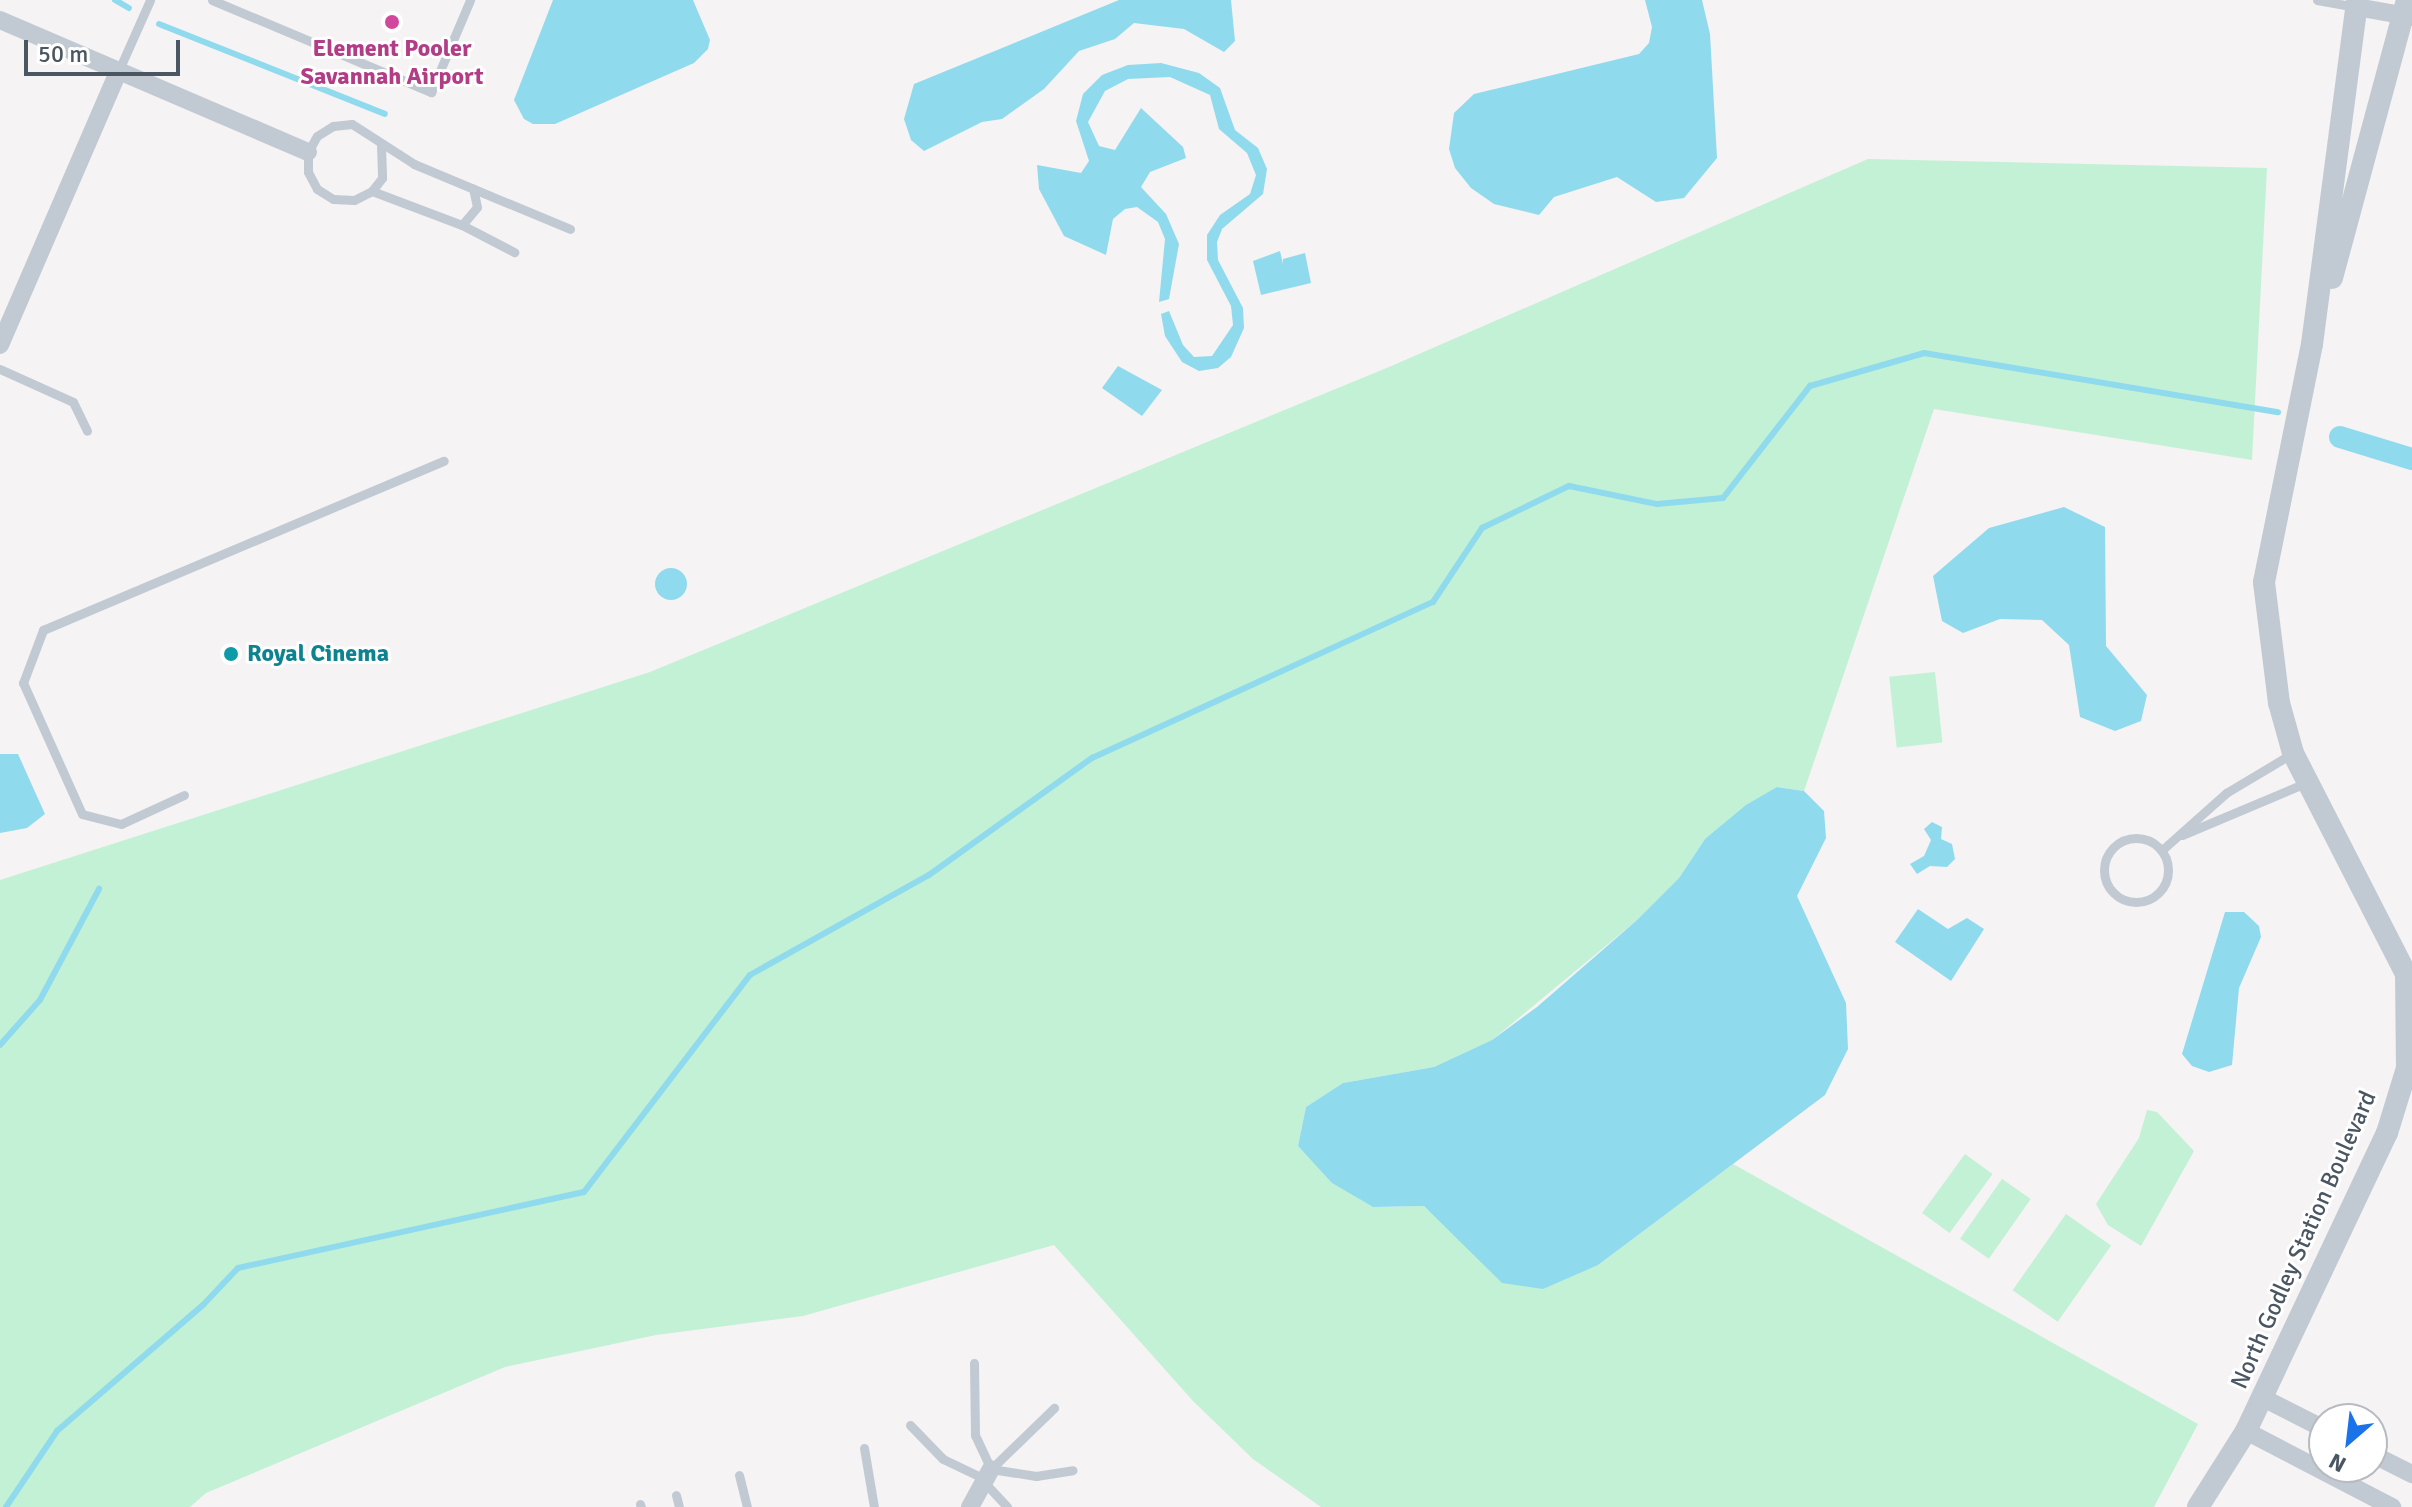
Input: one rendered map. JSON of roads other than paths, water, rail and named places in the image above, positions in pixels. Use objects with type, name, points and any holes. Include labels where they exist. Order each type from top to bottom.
[{"type":"street","points":[[2357,3],[2408,11]]},
{"type":"street","name":"North Godley Station Boulevard","points":[[2198,1507],[2246,1431],[2387,1133],[2407,1068],[2411,1039],[2409,974],[2293,753],[2279,703],[2264,582],[2312,344],[2357,3]]},
{"type":"street","name":"North Godley Station Boulevard","points":[[2312,344],[2408,11]]},
{"type":"street","points":[[0,20],[308,152]]},
{"type":"street","points":[[0,345],[118,72]]},
{"type":"street","points":[[2261,1397],[2308,1421]]},
{"type":"street","points":[[2246,1431],[2392,1507]]},
{"type":"street","points":[[2388,1462],[2412,1474]]},
{"type":"street","points":[[970,1507],[987,1477]]},
{"type":"lane","points":[[118,72],[150,0]]},
{"type":"lane","points":[[212,0],[431,92],[470,0]]},
{"type":"lane","points":[[2317,0],[2357,3]]},
{"type":"lane","points":[[381,146],[382,178],[372,191],[354,200],[333,199],[317,189],[308,172],[308,152],[317,136],[333,126],[352,124],[370,131],[381,146],[570,229]]},
{"type":"lane","points":[[462,225],[477,207],[473,188]]},
{"type":"lane","points":[[372,191],[462,225],[514,252]]},
{"type":"lane","points":[[0,369],[73,402],[87,431]]},
{"type":"lane","points":[[184,795],[121,824],[82,814],[23,683],[43,630],[444,461]]},
{"type":"lane","points":[[2162,850],[2226,793],[2293,753]]},
{"type":"lane","points":[[2176,838],[2308,782]]},
{"type":"lane","points":[[2135,837],[2162,850],[2169,865],[2159,893],[2130,902],[2106,882],[2103,867],[2120,841],[2135,837]]},
{"type":"lane","points":[[974,1363],[975,1435],[987,1477],[1007,1507]]},
{"type":"lane","points":[[987,1477],[1054,1408]]},
{"type":"lane","points":[[910,1425],[943,1459],[987,1477],[1036,1476],[1073,1470]]},
{"type":"lane","points":[[864,1448],[874,1507]]},
{"type":"lane","points":[[739,1475],[747,1507]]},
{"type":"lane","points":[[676,1495],[679,1507]]},
{"type":"water","points":[[553,0],[693,0],[710,40],[708,49],[694,63],[555,124],[533,124],[524,119],[514,100]]},
{"type":"water","points":[[1119,0],[1231,0],[1235,41],[1224,52],[1184,29],[1134,23],[1115,39],[1079,51],[1044,89],[1002,119],[982,122],[924,151],[911,140],[904,119],[914,84]]},
{"type":"water","points":[[1645,0],[1702,0],[1710,34],[1717,158],[1684,198],[1656,202],[1617,177],[1554,197],[1539,215],[1494,204],[1471,188],[1455,168],[1449,149],[1454,113],[1474,94],[1639,54],[1649,43],[1652,27]]},
{"type":"water","points":[[1161,63],[1199,73],[1220,88],[1235,130],[1258,148],[1267,169],[1263,194],[1222,229],[1217,242],[1218,260],[1243,308],[1244,328],[1231,357],[1218,368],[1199,371],[1182,362],[1165,336],[1161,314],[1169,311],[1183,345],[1194,357],[1212,356],[1233,325],[1231,306],[1207,260],[1207,235],[1220,215],[1250,194],[1256,175],[1247,153],[1219,129],[1210,95],[1170,77],[1128,79],[1105,91],[1088,122],[1099,146],[1115,150],[1141,108],[1183,147],[1186,158],[1150,172],[1141,187],[1166,214],[1179,244],[1169,299],[1159,302],[1165,239],[1158,222],[1137,207],[1125,209],[1113,219],[1106,255],[1064,236],[1039,189],[1037,165],[1081,173],[1089,161],[1076,121],[1083,94],[1102,75],[1128,65]]},
{"type":"water","points":[[1280,251],[1283,264],[1283,259],[1305,253],[1311,283],[1261,295],[1253,261]]},
{"type":"water","points":[[1118,366],[1162,390],[1142,416],[1102,388]]},
{"type":"water","points":[[2064,507],[2105,527],[2106,646],[2147,695],[2141,721],[2115,731],[2080,717],[2069,645],[2042,620],[2000,619],[1963,633],[1942,621],[1933,576],[1989,528]]},
{"type":"water","points":[[671,568],[683,572],[687,584],[683,596],[671,600],[659,596],[655,584],[659,572]]},
{"type":"water","points":[[0,754],[18,754],[45,814],[27,828],[0,833]]},
{"type":"water","points":[[1777,787],[1804,791],[1824,811],[1826,838],[1797,896],[1846,1003],[1848,1049],[1825,1095],[1733,1164],[1598,1265],[1543,1289],[1502,1283],[1424,1206],[1373,1207],[1332,1183],[1298,1146],[1306,1107],[1343,1083],[1434,1067],[1492,1040],[1537,1007],[1636,921],[1679,878],[1705,839],[1746,805]]},
{"type":"water","points":[[1932,822],[1942,827],[1941,839],[1952,844],[1955,859],[1947,867],[1930,866],[1917,874],[1910,864],[1924,856],[1931,840],[1924,829]]},
{"type":"water","points":[[1918,909],[1948,929],[1967,918],[1984,929],[1951,981],[1895,942]]},
{"type":"water","points":[[2225,912],[2244,912],[2259,926],[2261,937],[2239,988],[2232,1065],[2209,1072],[2192,1066],[2182,1054]]},
{"type":"waterway","points":[[115,0],[129,8]]},
{"type":"waterway","points":[[159,24],[385,114]]},
{"type":"waterway","points":[[6,1507],[57,1431],[203,1305],[238,1268],[584,1192],[750,975],[929,875],[1092,758],[1433,602],[1482,528],[1569,486],[1657,504],[1723,498],[1810,386],[1924,353],[2278,412]]},
{"type":"waterway","points":[[2340,437],[2412,459]]},
{"type":"waterway","points":[[0,1045],[40,1000],[99,889]]},
{"type":"place","name":"Element Pooler Savannah Airport","points":[[392,22]]},
{"type":"place","name":"Royal Cinema","points":[[231,654]]}]
